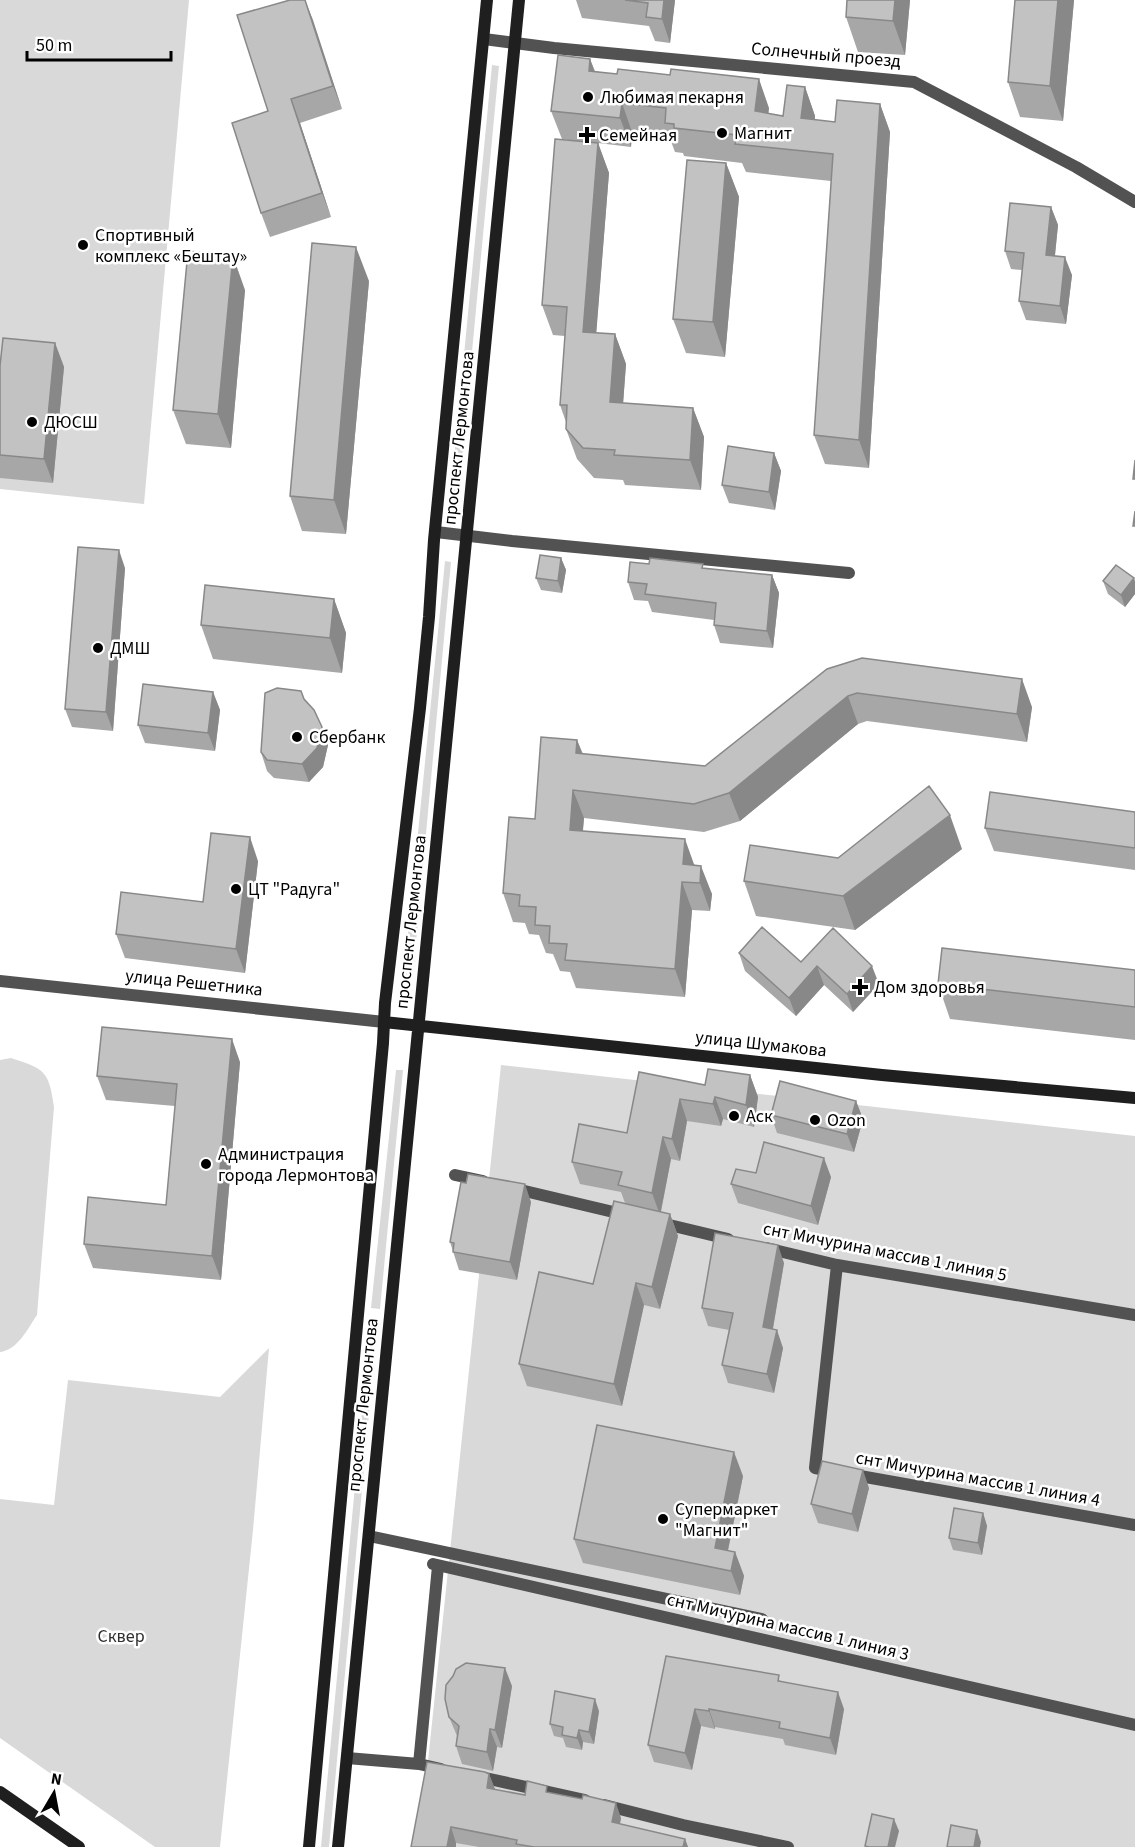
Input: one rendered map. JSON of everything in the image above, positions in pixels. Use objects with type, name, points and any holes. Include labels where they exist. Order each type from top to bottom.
[{"type":"street","name":"проспект Лермонтова","points":[[309,1847],[384,1022],[420,708],[487,0]]},
{"type":"street","name":"проспект Лермонтова","points":[[338,1847],[519,0]]},
{"type":"street","name":"Солнечный проезд","points":[[484,39],[915,82],[1076,167],[1135,202]]},
{"type":"street","points":[[436,532],[849,573]]},
{"type":"street","name":"улица Решетника","points":[[0,981],[384,1022]]},
{"type":"street","name":"улица Шумакова","points":[[384,1022],[882,1075],[1135,1098]]},
{"type":"street","name":"снт Мичурина массив 1 линия 5","points":[[455,1175],[837,1265],[1135,1315]]},
{"type":"street","name":"снт Мичурина массив 1 линия 4","points":[[837,1265],[815,1468],[1135,1525]]},
{"type":"street","points":[[369,1536],[762,1619]]},
{"type":"street","name":"снт Мичурина массив 1 линия 3","points":[[419,1764],[436,1565],[1135,1725]]},
{"type":"street","points":[[347,1758],[419,1764],[455,1771],[682,1825],[788,1847]]},
{"type":"street","points":[[0,1792],[79,1847]]},
{"type":"green space","name":"Спортивный комплекс «Бештау»","points":[[0,0],[189,0],[144,504],[0,489]]},
{"type":"green space","points":[[492,65],[499,66],[458,500],[450,500]]},
{"type":"green space","points":[[445,561],[451,562],[413,975],[404,974]]},
{"type":"green space","points":[[11,1058],[31,1065],[43,1073],[50,1086],[54,1107],[37,1315],[17,1343],[0,1352],[0,1060]]},
{"type":"green space","points":[[501,1065],[1135,1136],[1135,1847],[419,1847]]},
{"type":"green space","points":[[396,1070],[403,1070],[380,1309],[371,1308]]},
{"type":"green space","name":"Сквер","points":[[269,1348],[253,1530],[220,1847],[155,1847],[0,1738],[0,1499],[54,1505],[68,1380],[220,1397]]},
{"type":"green space","points":[[366,1369],[373,1370],[329,1847],[321,1847]]},
{"type":"building","points":[[290,0],[305,0],[333,86],[291,99],[322,193],[261,213],[232,123],[268,111],[237,15]]},
{"type":"building","points":[[625,0],[664,0],[662,19],[646,17],[648,3]]},
{"type":"building","points":[[847,0],[895,0],[893,21],[846,17]]},
{"type":"building","points":[[1015,0],[1058,0],[1050,86],[1008,82]]},
{"type":"building","points":[[558,55],[590,59],[589,71],[617,74],[618,69],[670,75],[671,69],[759,79],[755,111],[783,116],[787,85],[805,87],[801,118],[835,122],[837,100],[880,104],[859,440],[814,435],[833,154],[735,144],[737,135],[674,128],[674,124],[665,123],[666,108],[622,103],[620,118],[551,111]]},
{"type":"building","points":[[555,139],[598,143],[583,332],[615,334],[610,402],[693,408],[690,460],[614,455],[615,450],[583,448],[566,429],[567,405],[560,405],[567,307],[542,305]]},
{"type":"building","points":[[687,160],[726,163],[713,322],[673,319]]},
{"type":"building","points":[[1010,203],[1051,207],[1046,255],[1065,257],[1060,306],[1019,301],[1024,253],[1005,251]]},
{"type":"building","points":[[312,243],[356,247],[334,500],[290,496]]},
{"type":"building","points":[[188,251],[233,256],[218,414],[173,410]]},
{"type":"building","name":"ДЮСШ","points":[[3,338],[55,343],[44,459],[0,455],[0,366]]},
{"type":"building","points":[[728,446],[774,453],[769,492],[722,485]]},
{"type":"building","name":"ДМШ","points":[[78,547],[119,550],[106,712],[65,709]]},
{"type":"building","points":[[540,555],[561,558],[558,581],[536,578]]},
{"type":"building","points":[[650,558],[703,564],[702,568],[772,575],[767,631],[714,625],[716,603],[645,594],[647,584],[628,582],[630,562],[649,564]]},
{"type":"building","points":[[1116,565],[1134,578],[1121,595],[1103,581]]},
{"type":"building","points":[[205,585],[334,599],[330,638],[201,625]]},
{"type":"building","points":[[862,658],[1022,679],[1017,714],[857,693],[848,696],[729,793],[694,804],[573,790],[570,830],[685,839],[683,864],[701,866],[700,883],[682,882],[675,969],[565,960],[567,944],[549,943],[550,926],[535,925],[536,907],[519,906],[520,895],[503,893],[509,817],[535,819],[541,737],[577,740],[576,753],[705,766],[827,669]]},
{"type":"building","points":[[143,684],[213,692],[208,733],[138,725]]},
{"type":"building","name":"Сбербанк","points":[[277,688],[301,691],[322,727],[317,748],[302,764],[267,760],[261,752],[265,693]]},
{"type":"building","points":[[929,786],[950,815],[843,896],[744,881],[750,845],[838,858]]},
{"type":"building","points":[[990,792],[1135,812],[1135,848],[985,828]]},
{"type":"building","points":[[211,833],[250,837],[236,949],[116,934],[121,892],[203,902]]},
{"type":"building","points":[[762,927],[801,962],[833,928],[872,966],[847,994],[817,966],[789,998],[739,953]]},
{"type":"building","points":[[942,948],[1135,970],[1135,1007],[938,984]]},
{"type":"building","name":"Администрация города Лермонтова","points":[[102,1027],[232,1039],[212,1256],[84,1244],[88,1197],[166,1205],[177,1084],[97,1076]]},
{"type":"building","points":[[708,1069],[750,1075],[746,1105],[715,1097],[713,1104],[680,1099],[672,1139],[663,1137],[652,1193],[618,1185],[622,1172],[572,1162],[579,1124],[627,1133],[639,1072],[705,1085]]},
{"type":"building","points":[[780,1081],[856,1101],[847,1134],[771,1115]]},
{"type":"building","points":[[764,1142],[824,1158],[811,1206],[731,1184],[736,1169],[756,1173]]},
{"type":"building","points":[[468,1174],[525,1184],[510,1262],[453,1252],[454,1243],[450,1242],[461,1182],[466,1183]]},
{"type":"building","points":[[614,1201],[670,1214],[652,1287],[636,1283],[614,1384],[519,1364],[539,1272],[593,1284]]},
{"type":"building","points":[[715,1233],[778,1245],[763,1327],[777,1330],[767,1374],[722,1365],[733,1313],[702,1308]]},
{"type":"building","name":"Супермаркет \"Магнит\"","points":[[597,1425],[734,1452],[715,1548],[735,1552],[731,1571],[574,1539]]},
{"type":"building","points":[[822,1461],[863,1470],[852,1514],[811,1504]]},
{"type":"building","points":[[954,1508],[983,1513],[978,1543],[949,1538]]},
{"type":"building","points":[[666,1656],[779,1675],[778,1681],[838,1692],[830,1738],[779,1728],[780,1722],[709,1709],[709,1711],[695,1709],[685,1753],[648,1745]]},
{"type":"building","points":[[466,1663],[505,1668],[495,1730],[490,1729],[487,1752],[456,1746],[459,1726],[449,1717],[445,1699],[446,1685],[456,1669]]},
{"type":"building","points":[[555,1691],[595,1699],[589,1732],[579,1730],[577,1738],[562,1735],[563,1727],[550,1724]]},
{"type":"building","points":[[427,1762],[485,1772],[489,1774],[487,1788],[525,1795],[527,1781],[547,1786],[546,1792],[582,1799],[583,1795],[616,1803],[612,1822],[685,1839],[683,1847],[534,1847],[516,1844],[517,1840],[451,1827],[447,1847],[411,1847]]},
{"type":"building","points":[[872,1814],[894,1819],[888,1847],[865,1846]]},
{"type":"building","points":[[951,1825],[977,1830],[974,1847],[947,1847]]},
{"type":"place","name":"Любимая пекарня","points":[[588,97]]},
{"type":"place","name":"Магнит","points":[[722,133]]},
{"type":"place","name":"Семейная","points":[[587,135]]},
{"type":"place","name":"Спортивный комплекс «Бештау»","points":[[83,245]]},
{"type":"place","name":"ДЮСШ","points":[[32,422]]},
{"type":"place","name":"ДМШ","points":[[98,648]]},
{"type":"place","name":"Сбербанк","points":[[297,737]]},
{"type":"place","name":"ЦТ \"Радуга\"","points":[[236,889]]},
{"type":"place","name":"Дом здоровья","points":[[860,987]]},
{"type":"place","name":"Аск","points":[[734,1116]]},
{"type":"place","name":"Ozon","points":[[815,1120]]},
{"type":"place","name":"Администрация города Лермонтова","points":[[206,1164]]},
{"type":"place","name":"Супермаркет \"Магнит\"","points":[[663,1519]]}]
